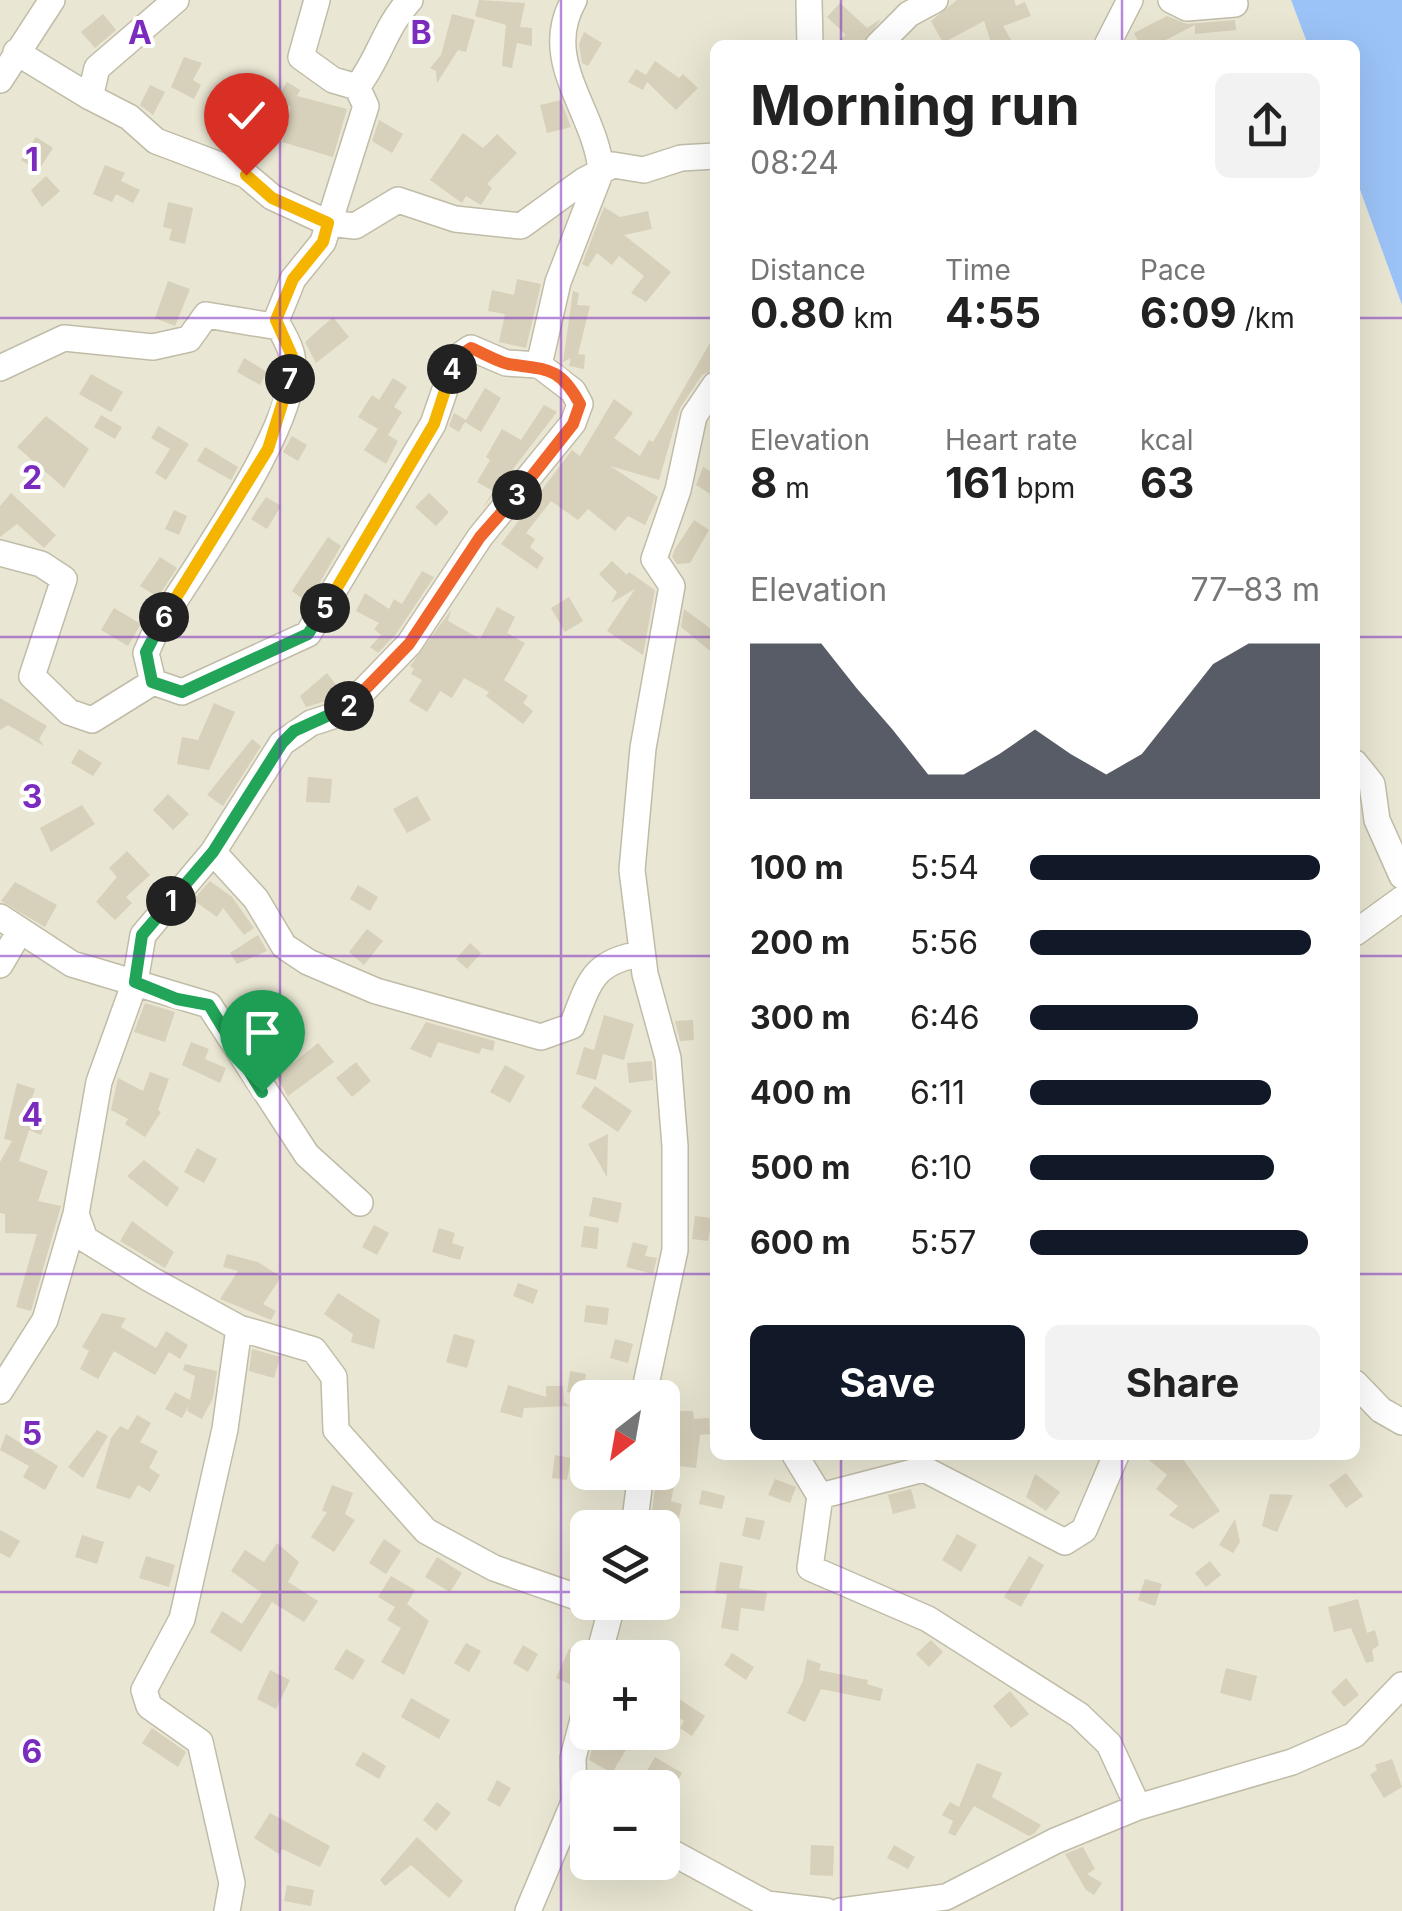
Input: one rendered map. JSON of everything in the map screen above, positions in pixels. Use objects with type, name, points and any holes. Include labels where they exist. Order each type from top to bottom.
[{"type":"street","points":[[0,80],[52,0]]},
{"type":"street","points":[[90,98],[97,68],[176,0]]},
{"type":"street","points":[[152,682],[146,652],[156,630],[268,449],[282,416],[292,356],[276,320],[293,279],[323,242],[366,106],[357,87],[333,80],[301,57],[317,0]]},
{"type":"street","points":[[357,87],[372,68],[388,23],[410,0]]},
{"type":"street","points":[[539,364],[558,282],[601,171],[564,66],[561,36],[574,0]]},
{"type":"street","points":[[809,0],[810,40]]},
{"type":"street","points":[[883,40],[909,14],[935,0]]},
{"type":"street","points":[[1110,40],[1130,0]]},
{"type":"street","points":[[1171,0],[1187,8],[1235,4]]},
{"type":"street","points":[[16,52],[129,117],[156,141],[246,175],[272,198],[328,223],[356,226],[398,200],[455,219],[522,226],[612,166],[644,170],[681,158],[710,156]]},
{"type":"street","points":[[0,368],[64,338],[154,347],[188,339],[206,315],[279,327]]},
{"type":"street","points":[[0,1391],[44,1320],[76,1214],[98,1082],[135,982],[142,935],[213,852],[282,743],[310,722],[342,713],[409,644],[480,537],[573,424],[580,404],[573,391],[539,364],[506,364],[471,348],[456,358],[434,424],[308,634],[182,692],[152,682]]},
{"type":"street","points":[[647,1380],[675,1250],[675,1146],[668,1058],[642,954],[632,870],[643,748],[672,586],[654,559],[678,490],[694,416],[710,392]]},
{"type":"street","points":[[0,553],[42,564],[64,579],[32,676],[69,712],[92,720],[152,682]]},
{"type":"street","points":[[1360,769],[1372,784],[1377,820],[1402,876]]},
{"type":"street","points":[[213,852],[256,899],[284,946],[308,962],[376,991],[541,1037],[572,1026],[592,976],[616,958],[642,954]]},
{"type":"street","points":[[1360,929],[1402,898]]},
{"type":"street","points":[[0,965],[10,924],[72,964],[177,999],[209,1005],[308,1155],[360,1203]]},
{"type":"street","points":[[76,1214],[86,1239],[239,1328],[314,1350],[334,1377],[336,1430],[426,1531],[494,1568],[570,1592]]},
{"type":"street","points":[[227,1911],[232,1883],[200,1742],[149,1706],[144,1690],[182,1619],[226,1430],[239,1328]]},
{"type":"street","points":[[1360,1388],[1382,1410],[1402,1422]]},
{"type":"street","points":[[798,1460],[820,1496],[810,1568],[928,1619],[1079,1715],[1108,1744],[1138,1808]]},
{"type":"street","points":[[820,1496],[927,1462],[1065,1542],[1084,1530],[1114,1460]]},
{"type":"street","points":[[841,1911],[946,1897],[1055,1841],[1138,1808],[1292,1762],[1354,1735],[1402,1685]]},
{"type":"street","points":[[528,1911],[570,1827]]},
{"type":"street","points":[[680,1857],[765,1907],[826,1911]]},
{"type":"shaded area","points":[[0,0],[1291,0],[1306,40],[710,40],[710,1460],[1360,1460],[1360,190],[1402,305],[1402,1911],[0,1911]]},
{"type":"water","points":[[1291,0],[1402,0],[1402,305],[1360,190],[1360,40],[1306,40]]},
{"type":"building","points":[[479,0],[525,3],[520,27],[532,28],[532,46],[517,43],[512,68],[502,66],[506,25],[475,16]]},
{"type":"building","points":[[957,0],[1014,0],[1016,6],[1025,2],[1031,16],[1003,26],[1011,40],[990,40],[984,21],[941,40],[931,21]]},
{"type":"building","points":[[840,3],[867,28],[881,19],[866,40],[839,40],[846,35],[827,17]]},
{"type":"building","points":[[103,14],[116,30],[95,48],[81,32]]},
{"type":"building","points":[[452,14],[475,20],[466,52],[458,50],[437,83],[436,71],[430,68],[441,55]]},
{"type":"building","points":[[1167,16],[1187,24],[1235,20],[1236,30],[1195,34],[1195,25],[1166,40],[1138,40],[1134,33]]},
{"type":"building","points":[[584,32],[602,43],[588,66],[582,63],[579,44]]},
{"type":"building","points":[[184,57],[202,63],[193,80],[201,85],[194,99],[171,87]]},
{"type":"building","points":[[655,61],[679,78],[683,74],[698,88],[676,110],[647,82],[643,90],[628,82],[636,69],[646,75]]},
{"type":"building","points":[[287,82],[300,90],[297,96],[347,109],[333,157],[282,142],[291,107],[265,90],[281,91]]},
{"type":"building","points":[[150,85],[165,92],[153,115],[140,105]]},
{"type":"building","points":[[561,100],[571,127],[547,133],[540,105]]},
{"type":"building","points":[[379,120],[403,134],[392,153],[372,141]]},
{"type":"building","points":[[463,133],[483,148],[497,134],[517,153],[487,184],[492,188],[481,205],[466,196],[462,203],[430,180]]},
{"type":"building","points":[[36,137],[53,148],[38,171],[21,160]]},
{"type":"building","points":[[105,165],[125,173],[121,181],[140,190],[133,203],[116,194],[112,202],[93,194]]},
{"type":"building","points":[[46,176],[60,191],[42,207],[31,190]]},
{"type":"building","points":[[168,202],[193,208],[185,244],[169,240],[172,229],[163,227]]},
{"type":"building","points":[[604,207],[620,217],[648,211],[652,229],[624,235],[671,272],[646,302],[631,293],[644,276],[619,256],[612,265],[597,253],[588,267],[582,264]]},
{"type":"building","points":[[517,279],[541,284],[526,348],[499,342],[505,314],[488,311],[492,290],[514,295]]},
{"type":"building","points":[[168,281],[190,289],[175,326],[155,318]]},
{"type":"building","points":[[573,291],[579,293],[577,305],[590,306],[578,354],[585,355],[584,369],[569,366],[571,358],[563,362]]},
{"type":"building","points":[[333,317],[349,337],[316,363],[305,342]]},
{"type":"building","points":[[710,343],[710,371],[702,375],[680,408],[659,480],[610,466],[658,497],[645,525],[628,516],[615,531],[588,509],[578,520],[551,501],[526,533],[535,539],[530,547],[544,558],[537,569],[501,544],[572,450],[580,456],[614,399],[633,413],[614,438],[640,456],[649,440],[653,442]]},
{"type":"building","points":[[244,358],[267,372],[260,385],[237,372]]},
{"type":"building","points":[[91,374],[123,392],[111,412],[79,394]]},
{"type":"building","points":[[393,378],[407,387],[394,407],[402,412],[388,435],[398,441],[386,464],[364,450],[378,429],[358,417],[372,395],[379,400]]},
{"type":"building","points":[[485,388],[501,398],[481,432],[465,422],[459,432],[449,426],[454,413],[466,420]]},
{"type":"building","points":[[544,405],[557,412],[483,508],[493,491],[477,482],[502,429],[521,440]]},
{"type":"building","points":[[101,415],[122,427],[115,439],[94,427]]},
{"type":"building","points":[[46,416],[89,449],[64,488],[17,447]]},
{"type":"building","points":[[158,426],[189,444],[166,480],[155,473],[170,449],[151,438]]},
{"type":"building","points":[[292,436],[307,445],[298,461],[283,452]]},
{"type":"building","points":[[205,447],[238,467],[231,480],[197,461]]},
{"type":"building","points":[[703,467],[710,471],[710,494],[696,485]]},
{"type":"building","points":[[11,493],[56,535],[44,548],[17,524],[0,537],[0,506]]},
{"type":"building","points":[[429,493],[449,512],[436,526],[415,507]]},
{"type":"building","points":[[266,497],[281,506],[267,529],[251,519]]},
{"type":"building","points":[[174,510],[187,516],[179,535],[165,529]]},
{"type":"building","points":[[694,520],[709,530],[690,563],[677,564],[672,557],[675,549]]},
{"type":"building","points":[[328,537],[341,546],[308,603],[292,591]]},
{"type":"building","points":[[160,557],[177,568],[158,597],[140,586]]},
{"type":"building","points":[[612,561],[627,575],[629,572],[655,590],[643,655],[607,631],[635,589],[611,603],[617,592],[599,574]]},
{"type":"building","points":[[422,571],[434,577],[396,634],[378,653],[370,647],[381,635],[374,629],[379,623],[356,611],[365,593],[389,609],[394,599],[402,604]]},
{"type":"building","points":[[569,597],[583,621],[565,632],[551,608]]},
{"type":"building","points":[[497,607],[515,617],[507,633],[525,643],[504,680],[528,696],[523,703],[533,711],[523,724],[486,696],[489,692],[464,678],[452,698],[440,691],[427,712],[409,701],[422,680],[411,674],[414,669],[410,666],[451,610],[448,621],[480,639]]},
{"type":"building","points":[[114,608],[141,624],[128,646],[101,630]]},
{"type":"building","points":[[684,609],[710,628],[710,651],[681,627]]},
{"type":"building","points":[[327,673],[341,691],[333,699],[306,707],[300,696]]},
{"type":"building","points":[[0,698],[47,726],[39,739],[44,746],[8,725],[0,730]]},
{"type":"building","points":[[214,703],[235,712],[209,770],[177,764],[182,737],[198,740]]},
{"type":"building","points":[[252,739],[261,746],[223,806],[207,795]]},
{"type":"building","points":[[79,749],[102,763],[93,776],[71,763]]},
{"type":"building","points":[[308,777],[332,779],[330,803],[306,802]]},
{"type":"building","points":[[168,794],[189,814],[173,830],[153,810]]},
{"type":"building","points":[[417,796],[431,820],[407,833],[393,809]]},
{"type":"building","points":[[82,805],[95,824],[51,852],[40,828]]},
{"type":"building","points":[[127,851],[150,875],[126,897],[132,903],[115,920],[96,902],[117,877],[109,868]]},
{"type":"building","points":[[210,881],[232,897],[254,928],[244,935],[223,908],[217,917],[193,900]]},
{"type":"building","points":[[15,882],[57,905],[45,927],[1,901]]},
{"type":"building","points":[[358,885],[378,897],[370,911],[350,899]]},
{"type":"building","points":[[367,929],[383,941],[364,965],[349,952]]},
{"type":"building","points":[[258,935],[267,951],[237,964],[230,953]]},
{"type":"building","points":[[470,943],[481,953],[467,969],[456,959]]},
{"type":"building","points":[[145,1003],[175,1012],[165,1042],[134,1032]]},
{"type":"building","points":[[604,1015],[634,1024],[624,1060],[603,1054],[596,1080],[576,1074],[584,1047],[594,1050]]},
{"type":"building","points":[[693,1020],[694,1040],[680,1041],[675,1021]]},
{"type":"building","points":[[426,1022],[495,1041],[493,1051],[482,1048],[479,1054],[438,1042],[431,1058],[410,1049]]},
{"type":"building","points":[[191,1042],[209,1049],[205,1059],[226,1068],[220,1083],[182,1065]]},
{"type":"building","points":[[256,1043],[281,1073],[318,1043],[334,1062],[288,1096]]},
{"type":"building","points":[[652,1061],[653,1080],[629,1083],[627,1063]]},
{"type":"building","points":[[356,1062],[371,1081],[352,1097],[336,1078]]},
{"type":"building","points":[[505,1065],[525,1076],[510,1103],[490,1092]]},
{"type":"building","points":[[150,1072],[169,1079],[158,1110],[161,1112],[145,1137],[125,1124],[128,1119],[111,1110],[118,1078],[143,1091]]},
{"type":"building","points":[[17,1083],[35,1089],[26,1115],[45,1122],[41,1135],[29,1130],[19,1161],[48,1171],[38,1201],[61,1206],[31,1311],[16,1307],[37,1234],[5,1233],[5,1214],[0,1213],[0,1162],[12,1141],[4,1139]]},
{"type":"building","points":[[595,1086],[632,1111],[618,1132],[581,1107]]},
{"type":"building","points":[[608,1134],[607,1177],[588,1144]]},
{"type":"building","points":[[197,1148],[217,1159],[204,1183],[184,1172]]},
{"type":"building","points":[[144,1160],[179,1188],[167,1207],[127,1176]]},
{"type":"building","points":[[593,1197],[622,1203],[618,1223],[589,1216]]},
{"type":"building","points":[[695,1216],[710,1218],[708,1241],[692,1239]]},
{"type":"building","points":[[132,1221],[174,1252],[165,1268],[120,1241]]},
{"type":"building","points":[[374,1225],[389,1233],[377,1255],[362,1247]]},
{"type":"building","points":[[584,1226],[599,1228],[597,1249],[581,1247]]},
{"type":"building","points":[[439,1228],[455,1233],[452,1243],[464,1247],[460,1260],[432,1252]]},
{"type":"building","points":[[633,1242],[648,1246],[645,1256],[657,1258],[653,1274],[626,1267]]},
{"type":"building","points":[[227,1254],[258,1262],[281,1277],[263,1304],[276,1311],[271,1320],[220,1299],[238,1271],[223,1267]]},
{"type":"building","points":[[518,1283],[538,1290],[533,1304],[513,1296]]},
{"type":"building","points":[[338,1293],[380,1320],[374,1349],[351,1342],[353,1334],[324,1314]]},
{"type":"building","points":[[586,1305],[609,1308],[607,1325],[584,1322]]},
{"type":"building","points":[[102,1313],[126,1318],[121,1327],[156,1348],[166,1331],[188,1345],[180,1359],[169,1352],[155,1375],[114,1351],[98,1379],[80,1369],[89,1351],[82,1347]]},
{"type":"building","points":[[454,1334],[475,1340],[467,1368],[446,1362]]},
{"type":"building","points":[[615,1339],[633,1344],[628,1363],[610,1358]]},
{"type":"building","points":[[252,1349],[280,1357],[274,1378],[249,1371]]},
{"type":"building","points":[[185,1364],[217,1371],[213,1398],[202,1419],[187,1411],[189,1405],[182,1418],[165,1409],[175,1392],[190,1400],[195,1376],[183,1370]]},
{"type":"building","points":[[570,1371],[586,1374],[585,1380],[570,1380],[570,1393],[567,1392]]},
{"type":"building","points":[[508,1385],[546,1397],[546,1386],[563,1386],[564,1402],[570,1406],[524,1408],[522,1418],[500,1412]]},
{"type":"building","points":[[680,1411],[693,1411],[694,1419],[709,1418],[710,1434],[700,1435],[696,1468],[680,1466]]},
{"type":"building","points":[[137,1415],[151,1423],[140,1442],[158,1451],[149,1468],[160,1475],[150,1492],[138,1485],[130,1499],[96,1488],[111,1438],[120,1426],[128,1430]]},
{"type":"building","points":[[97,1430],[108,1436],[83,1478],[68,1467]]},
{"type":"building","points":[[6,1434],[58,1466],[45,1490],[23,1477],[29,1466],[0,1450]]},
{"type":"building","points":[[555,1455],[570,1458],[567,1480],[552,1478]]},
{"type":"building","points":[[1149,1460],[1184,1460],[1220,1511],[1193,1529],[1169,1515],[1178,1506],[1156,1489],[1167,1475]]},
{"type":"building","points":[[1346,1473],[1363,1496],[1346,1508],[1329,1485]]},
{"type":"building","points":[[1035,1474],[1060,1492],[1046,1511],[1026,1497]]},
{"type":"building","points":[[775,1479],[796,1487],[790,1503],[768,1495]]},
{"type":"building","points":[[332,1485],[353,1493],[345,1514],[355,1520],[334,1552],[311,1537],[327,1512],[322,1511]]},
{"type":"building","points":[[911,1489],[916,1508],[893,1514],[888,1495]]},
{"type":"building","points":[[655,1490],[673,1490],[671,1501],[682,1504],[680,1513],[680,1510],[652,1510]]},
{"type":"building","points":[[702,1490],[725,1496],[722,1509],[699,1504]]},
{"type":"building","points":[[1270,1494],[1293,1495],[1277,1532],[1262,1526]]},
{"type":"building","points":[[746,1517],[765,1521],[760,1540],[742,1536]]},
{"type":"building","points":[[1235,1519],[1240,1542],[1233,1553],[1219,1545]]},
{"type":"building","points":[[0,1530],[20,1541],[10,1558],[0,1553]]},
{"type":"building","points":[[957,1534],[977,1545],[961,1572],[942,1560]]},
{"type":"building","points":[[82,1535],[104,1542],[97,1564],[75,1557]]},
{"type":"building","points":[[384,1539],[401,1551],[386,1574],[369,1563]]},
{"type":"building","points":[[277,1543],[299,1562],[288,1582],[318,1601],[304,1622],[272,1602],[241,1652],[210,1632],[222,1611],[242,1624],[262,1593],[231,1571],[245,1550],[264,1562]]},
{"type":"building","points":[[146,1556],[175,1565],[169,1587],[139,1578]]},
{"type":"building","points":[[1029,1556],[1044,1565],[1021,1607],[1004,1597]]},
{"type":"building","points":[[437,1557],[462,1573],[450,1592],[425,1577]]},
{"type":"building","points":[[1210,1561],[1221,1575],[1206,1587],[1195,1573]]},
{"type":"building","points":[[720,1562],[743,1566],[739,1588],[767,1592],[764,1611],[741,1608],[738,1631],[721,1628],[727,1594],[715,1593]]},
{"type":"building","points":[[391,1576],[415,1590],[407,1604],[429,1621],[404,1675],[381,1662],[401,1628],[387,1620],[395,1607],[378,1597]]},
{"type":"building","points":[[1145,1579],[1162,1584],[1155,1606],[1138,1600]]},
{"type":"building","points":[[1358,1599],[1367,1633],[1375,1630],[1379,1645],[1372,1650],[1374,1661],[1366,1663],[1351,1628],[1334,1632],[1328,1607]]},
{"type":"building","points":[[931,1640],[943,1652],[929,1667],[916,1654]]},
{"type":"building","points":[[466,1643],[481,1651],[469,1672],[454,1663]]},
{"type":"building","points":[[523,1645],[538,1654],[528,1672],[513,1663]]},
{"type":"building","points":[[346,1649],[365,1660],[353,1680],[334,1669]]},
{"type":"building","points":[[569,1649],[570,1649],[570,1684],[556,1678]]},
{"type":"building","points":[[732,1653],[754,1667],[746,1680],[724,1665]]},
{"type":"building","points":[[807,1659],[821,1664],[819,1670],[868,1680],[867,1684],[883,1689],[880,1701],[821,1689],[805,1722],[787,1713],[803,1681]]},
{"type":"building","points":[[1226,1668],[1257,1676],[1251,1701],[1220,1693]]},
{"type":"building","points":[[270,1670],[290,1680],[276,1709],[257,1699]]},
{"type":"building","points":[[1346,1678],[1359,1695],[1344,1707],[1331,1692]]},
{"type":"building","points":[[1010,1691],[1029,1714],[1011,1728],[993,1706]]},
{"type":"building","points":[[411,1698],[450,1720],[439,1739],[401,1717]]},
{"type":"building","points":[[680,1700],[705,1716],[692,1736],[680,1728],[684,1721],[680,1718]]},
{"type":"building","points":[[152,1728],[186,1752],[178,1767],[142,1743]]},
{"type":"building","points":[[592,1750],[626,1750],[614,1770],[589,1760]]},
{"type":"building","points":[[363,1752],[386,1766],[379,1779],[355,1765]]},
{"type":"building","points":[[655,1757],[677,1770],[648,1770]]},
{"type":"building","points":[[1392,1759],[1402,1787],[1384,1798],[1370,1775],[1377,1770],[1375,1765]]},
{"type":"building","points":[[977,1763],[1002,1773],[992,1797],[1041,1825],[1035,1833],[1029,1836],[974,1806],[955,1836],[948,1833],[953,1821],[942,1815],[950,1802],[959,1807]]},
{"type":"building","points":[[497,1780],[511,1788],[500,1807],[487,1800]]},
{"type":"building","points":[[437,1802],[451,1813],[436,1831],[423,1820]]},
{"type":"building","points":[[270,1813],[330,1846],[320,1867],[282,1849],[279,1854],[254,1838]]},
{"type":"building","points":[[417,1837],[463,1881],[449,1898],[411,1865],[385,1886],[380,1880]]},
{"type":"building","points":[[811,1845],[834,1846],[833,1876],[810,1875]]},
{"type":"building","points":[[894,1845],[915,1857],[908,1869],[887,1858]]},
{"type":"building","points":[[1083,1847],[1095,1869],[1087,1874],[1102,1883],[1094,1895],[1086,1890],[1065,1854]]},
{"type":"building","points":[[287,1885],[314,1890],[311,1906],[284,1901]]},
{"type":"route","points":[[246,175],[272,198],[328,223],[323,242],[293,279],[276,320],[292,356],[290,389],[282,416],[268,449],[156,630],[146,652],[152,682],[182,692],[308,634],[356,561],[404,469],[434,424],[456,358],[471,348],[506,364],[539,364],[573,391],[580,404],[573,424],[480,537],[409,644],[342,713],[310,722],[282,743],[213,852],[142,935],[135,982],[177,999],[209,1005],[262,1092]]}]
